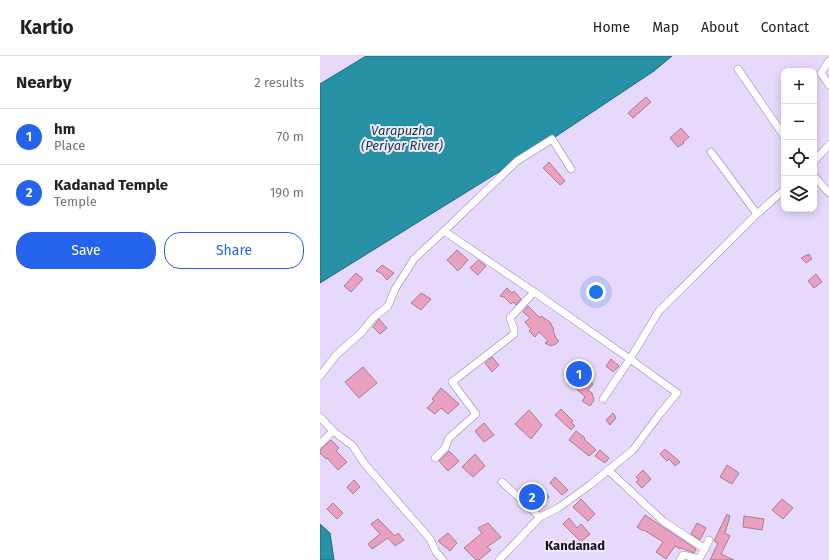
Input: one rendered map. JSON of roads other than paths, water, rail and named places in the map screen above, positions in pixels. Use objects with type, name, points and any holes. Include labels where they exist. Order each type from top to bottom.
[{"type":"street","points":[[829,61],[821,73],[829,85]]},
{"type":"street","points":[[738,69],[781,132]]},
{"type":"street","points":[[320,376],[337,354],[362,332],[373,318],[388,306],[395,289],[414,260],[517,161],[552,139],[571,169]]},
{"type":"street","points":[[817,158],[829,145]]},
{"type":"street","points":[[711,152],[757,214]]},
{"type":"street","points":[[817,179],[829,193]]},
{"type":"street","points":[[603,399],[630,359],[659,311],[757,214],[781,193]]},
{"type":"street","points":[[444,231],[534,292],[677,393],[633,450],[558,508],[540,517],[498,560]]},
{"type":"street","points":[[435,458],[445,448],[449,438],[476,414],[452,382],[514,334],[514,329],[510,318],[534,292]]},
{"type":"street","points":[[320,417],[333,431],[353,446],[364,463],[430,539],[436,552],[443,560]]},
{"type":"street","points":[[320,444],[333,431]]},
{"type":"street","points":[[608,470],[663,521],[705,549]]},
{"type":"street","points":[[502,482],[540,517]]},
{"type":"street","points":[[680,560],[683,555],[700,559],[709,540]]},
{"type":"water","name":"Varapuzha (Periyar River)","points":[[366,56],[672,56],[654,71],[552,139],[320,283],[320,84]]},
{"type":"water","points":[[320,524],[330,533],[334,560],[320,560]]},
{"type":"place","name":"hm","points":[[579,374]]},
{"type":"place","name":"Kadanad Temple","points":[[532,497]]},
{"type":"district","name":"Kandanad","points":[[575,545]]}]
